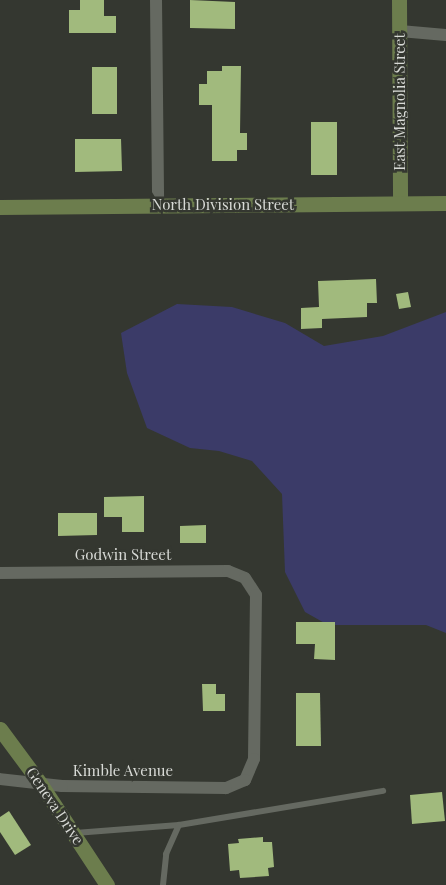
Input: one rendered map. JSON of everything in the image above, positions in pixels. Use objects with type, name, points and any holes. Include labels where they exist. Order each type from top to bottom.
[{"type":"street","points":[[156,0],[158,205]]},
{"type":"street","name":"East Magnolia Street","points":[[399,0],[400,203]]},
{"type":"street","points":[[400,31],[446,35]]},
{"type":"street","name":"North Division Street","points":[[0,207],[446,203]]},
{"type":"street","name":"Godwin Street","points":[[0,572],[228,571],[245,578],[256,594],[254,759],[245,780]]},
{"type":"street","name":"Geneva Drive","points":[[0,729],[40,783],[107,885]]},
{"type":"street","name":"Kimble Avenue","points":[[0,779],[62,786],[226,788],[245,780]]},
{"type":"lane","points":[[73,833],[179,825],[383,791]]},
{"type":"lane","points":[[163,885],[166,854],[179,825]]},
{"type":"shaded area","points":[[177,304],[232,307],[285,323],[324,346],[383,336],[446,312],[446,633],[426,625],[328,625],[305,612],[285,572],[282,494],[252,461],[219,451],[190,448],[147,428],[127,373],[121,333]]},
{"type":"building","points":[[80,0],[104,0],[104,16],[116,16],[116,33],[69,33],[69,10],[80,10]]},
{"type":"building","points":[[190,0],[235,2],[235,29],[190,28]]},
{"type":"building","points":[[222,66],[241,66],[240,133],[247,133],[247,150],[237,150],[237,161],[212,161],[212,105],[199,105],[199,84],[207,84],[207,71],[222,71]]},
{"type":"building","points":[[92,67],[117,67],[117,114],[92,114]]},
{"type":"building","points":[[311,122],[337,122],[337,175],[311,175]]},
{"type":"building","points":[[75,139],[121,139],[122,171],[75,172]]},
{"type":"building","points":[[376,279],[377,303],[367,303],[367,317],[322,319],[322,328],[301,329],[301,308],[319,307],[318,281]]},
{"type":"building","points":[[408,292],[411,307],[399,309],[396,294]]},
{"type":"building","points":[[144,496],[144,532],[122,532],[122,517],[104,517],[104,497]]},
{"type":"building","points":[[58,513],[97,513],[97,535],[58,536]]},
{"type":"building","points":[[206,525],[206,543],[180,543],[180,526]]},
{"type":"building","points":[[296,622],[335,622],[335,660],[314,659],[315,644],[296,644]]},
{"type":"building","points":[[202,684],[216,684],[216,694],[225,694],[225,711],[203,711]]},
{"type":"building","points":[[296,693],[320,693],[321,746],[296,746]]},
{"type":"building","points":[[442,792],[445,821],[412,824],[410,795]]},
{"type":"building","points":[[9,811],[31,845],[15,855],[0,832],[0,817]]},
{"type":"building","points":[[263,837],[263,842],[272,842],[274,867],[268,868],[269,876],[240,878],[239,870],[230,871],[228,844],[239,843],[238,839]]}]
